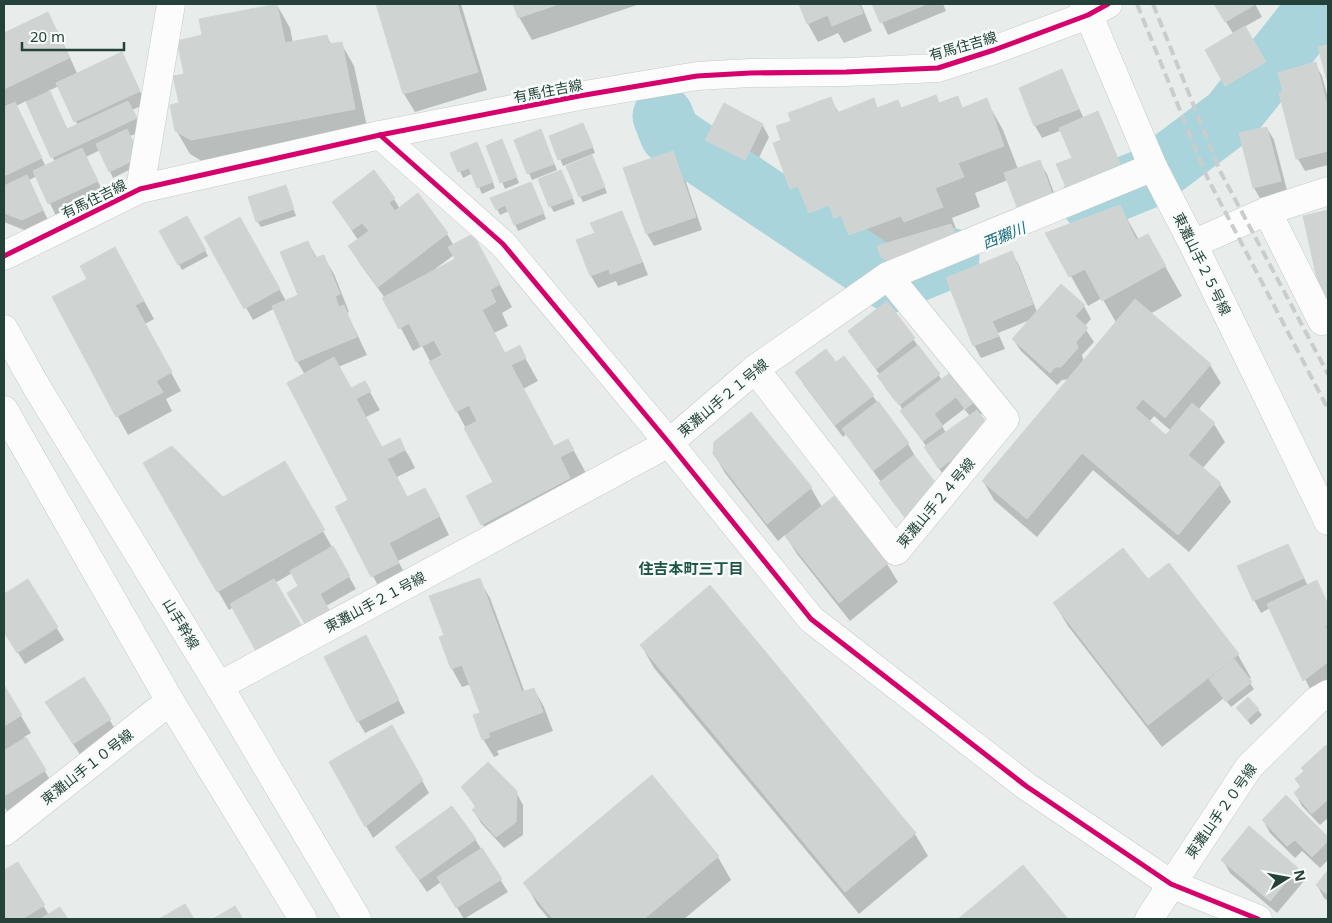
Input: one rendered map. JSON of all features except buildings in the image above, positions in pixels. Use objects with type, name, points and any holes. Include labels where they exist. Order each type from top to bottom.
[{"type":"street","points":[[140,189],[171,4]]},
{"type":"street","name":"有馬住吉線","points":[[4,256],[140,189],[380,135],[570,98],[697,76],[938,68],[994,50],[1093,7]]},
{"type":"street","name":"東灘山手２５号線","points":[[1093,7],[1153,167],[1193,244],[1328,521]]},
{"type":"street","points":[[380,135],[503,244],[669,442],[811,619],[1026,786],[1171,884],[1258,919]]},
{"type":"street","name":"東灘山手２１号線","points":[[219,686],[669,442],[755,369],[888,276],[1153,167]]},
{"type":"street","points":[[1193,244],[1267,211],[1328,191]]},
{"type":"street","points":[[1267,211],[1322,321],[1328,320]]},
{"type":"street","name":"東灘山手２４号線","points":[[755,369],[896,551],[1006,420],[888,276]]},
{"type":"street","name":"山手幹線","points":[[4,329],[36,386],[219,686],[357,919]]},
{"type":"street","points":[[4,410],[170,701],[303,919]]},
{"type":"street","name":"東灘山手２０号線","points":[[1149,919],[1250,766],[1316,701],[1328,694]]},
{"type":"street","name":"東灘山手１０号線","points":[[4,832],[170,701]]},
{"type":"waterway","name":"西獺川","points":[[1091,201],[1150,177],[1231,116],[1315,10],[1328,13]]},
{"type":"waterway","name":"西獺川","points":[[663,116],[670,134],[891,282],[949,258]]},
{"type":"railway","points":[[1137,4],[1207,177],[1328,409]]},
{"type":"railway","points":[[1153,4],[1220,171],[1328,374]]},
{"type":"cycle path","points":[[4,256],[140,189],[380,135],[579,96],[697,76],[938,68],[994,50],[1088,15],[1108,4]]},
{"type":"cycle path","points":[[380,135],[503,244],[669,443],[811,619],[1026,786],[1171,884],[1258,919]]},
{"type":"district","name":"住吉本町三丁目","points":[[691,569]]}]
